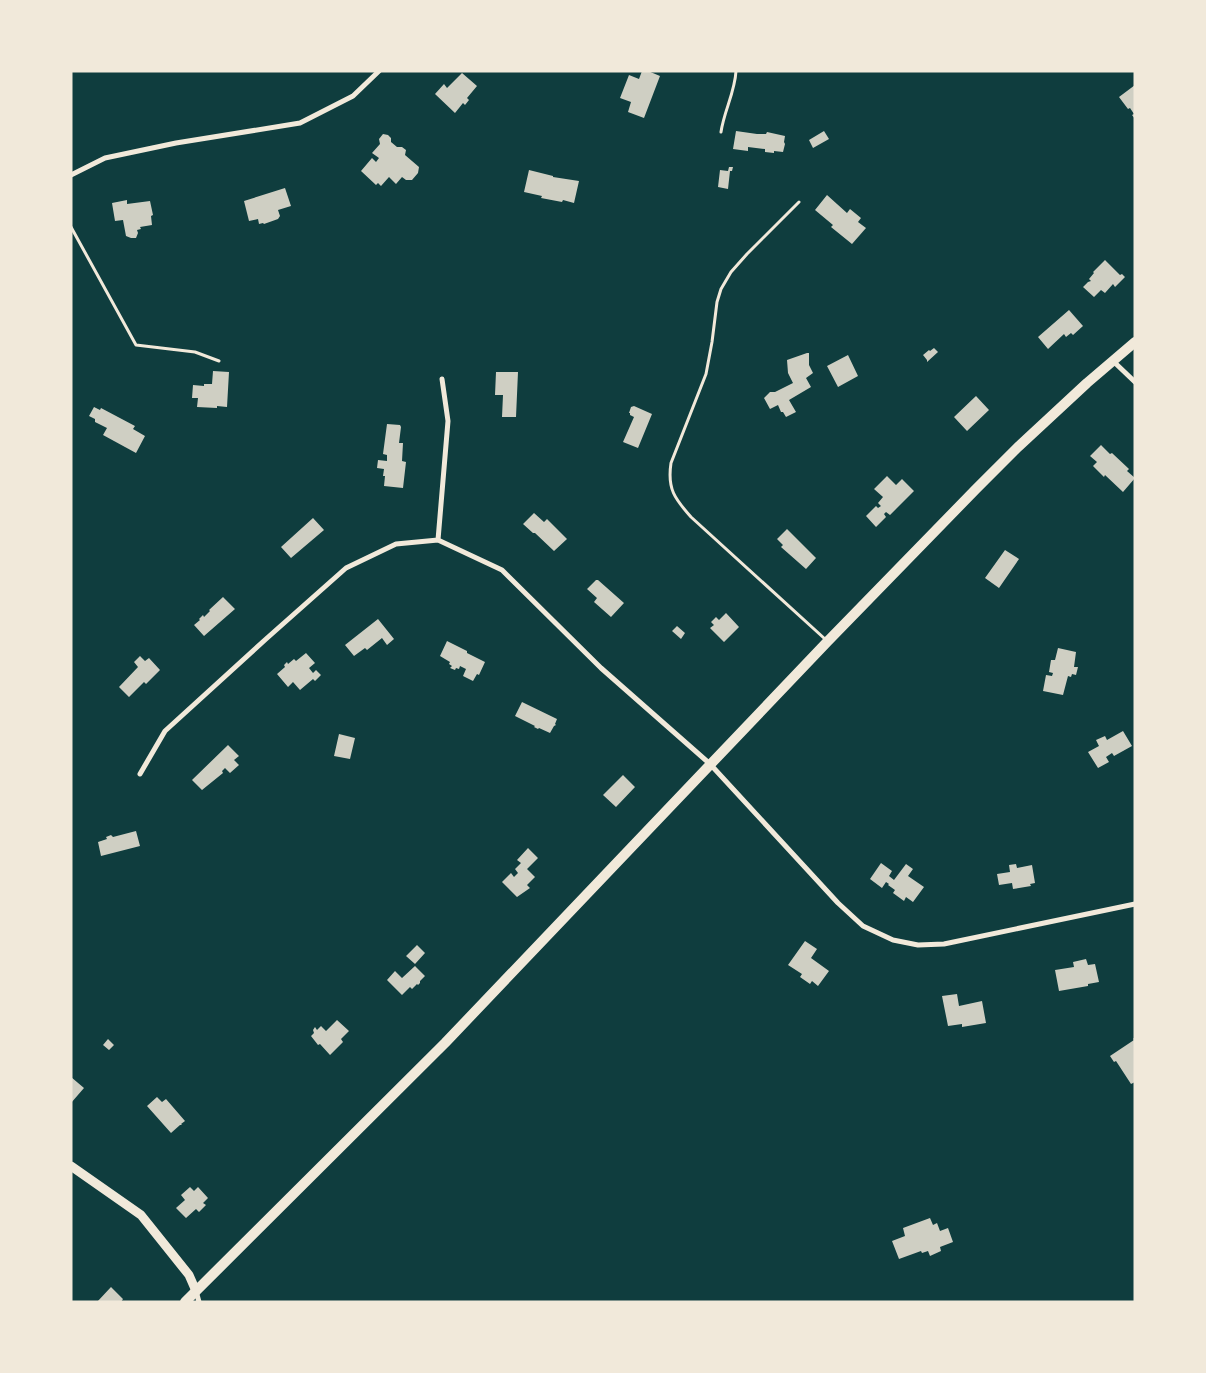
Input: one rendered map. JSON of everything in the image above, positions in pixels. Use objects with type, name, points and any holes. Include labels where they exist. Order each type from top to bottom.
[{"type":"main road","points":[[185,1302],[444,1043],[828,641],[1011,454],[1112,360],[1135,342]]},
{"type":"street","points":[[71,175],[105,158],[176,143],[300,123],[353,96],[379,71]]},
{"type":"street","points":[[1112,360],[1135,382]]},
{"type":"street","points":[[438,540],[448,420],[442,379]]},
{"type":"street","points":[[140,774],[165,731],[346,568],[396,544],[438,540],[502,570],[601,668],[710,764],[838,903],[863,926],[893,940],[918,945],[944,944],[1135,904]]},
{"type":"street","points":[[71,1166],[141,1215],[190,1275],[200,1302]]},
{"type":"lane","points":[[721,132],[736,71]]},
{"type":"lane","points":[[799,202],[746,254],[731,272],[721,289],[717,302],[706,374],[671,463],[669,476],[672,490],[678,503],[828,641]]},
{"type":"lane","points":[[71,227],[136,345],[195,352],[219,361]]},
{"type":"building","points":[[642,71],[648,71],[660,76],[644,118],[628,112],[631,102],[620,98],[629,75],[639,79]]},
{"type":"building","points":[[462,73],[477,86],[467,98],[469,100],[465,105],[463,103],[455,113],[435,94],[444,84],[447,88]]},
{"type":"building","points":[[1135,85],[1135,119],[1130,108],[1128,109],[1119,97]]},
{"type":"building","points":[[736,131],[757,134],[766,134],[767,132],[785,136],[783,152],[765,152],[765,149],[748,147],[748,151],[733,149]]},
{"type":"building","points":[[824,131],[829,139],[813,148],[809,140]]},
{"type":"building","points":[[383,134],[388,135],[391,138],[391,142],[397,147],[402,147],[406,150],[405,155],[419,167],[418,173],[412,180],[406,180],[402,177],[396,184],[389,177],[381,186],[378,183],[376,185],[361,171],[372,158],[376,162],[379,158],[372,153],[380,144],[379,139]]},
{"type":"building","points":[[729,167],[733,167],[732,171],[730,171],[728,189],[718,187],[720,170],[728,171]]},
{"type":"building","points":[[529,170],[553,177],[579,181],[574,203],[541,198],[542,196],[524,192]]},
{"type":"building","points":[[285,188],[291,206],[278,210],[280,216],[278,219],[264,224],[259,224],[258,219],[249,221],[244,201]]},
{"type":"building","points":[[827,195],[847,213],[850,209],[861,218],[858,222],[866,228],[852,244],[831,227],[833,225],[815,210]]},
{"type":"building","points":[[127,200],[127,204],[150,201],[153,215],[151,216],[152,225],[140,227],[141,229],[137,230],[136,238],[126,236],[123,220],[115,221],[112,203]]},
{"type":"building","points":[[1105,260],[1120,275],[1122,274],[1125,277],[1115,287],[1113,284],[1105,293],[1101,290],[1094,297],[1083,287],[1091,281],[1089,279],[1093,272]]},
{"type":"building","points":[[1069,310],[1083,326],[1073,335],[1071,333],[1066,337],[1064,334],[1048,349],[1038,337]]},
{"type":"building","points":[[934,348],[938,352],[927,362],[923,355]]},
{"type":"building","points":[[809,353],[809,365],[813,373],[806,378],[811,387],[789,400],[796,412],[786,417],[778,405],[770,409],[764,398],[770,392],[775,392],[793,383],[788,373],[787,360]]},
{"type":"building","points":[[848,355],[858,376],[838,387],[827,366]]},
{"type":"building","points":[[213,371],[229,372],[227,407],[197,407],[198,398],[192,398],[193,385],[204,386],[204,384],[212,384]]},
{"type":"building","points":[[496,372],[518,372],[516,417],[502,417],[503,395],[495,395]]},
{"type":"building","points":[[976,396],[989,410],[967,431],[954,417]]},
{"type":"building","points":[[634,406],[652,414],[638,448],[623,442],[634,417],[629,413],[631,407]]},
{"type":"building","points":[[94,407],[100,410],[101,408],[135,426],[133,429],[145,436],[136,453],[103,435],[107,428],[95,422],[95,419],[89,416]]},
{"type":"building","points":[[387,424],[400,425],[401,427],[399,443],[403,443],[402,461],[406,462],[403,488],[384,486],[384,469],[377,468],[378,460],[387,461],[387,455],[383,454]]},
{"type":"building","points":[[1101,445],[1129,469],[1127,471],[1135,478],[1123,492],[1093,466],[1097,462],[1090,456]]},
{"type":"building","points":[[887,476],[896,485],[902,479],[914,491],[890,515],[886,512],[884,514],[886,517],[876,527],[866,516],[876,506],[878,508],[881,506],[878,503],[883,497],[874,489]]},
{"type":"building","points":[[534,513],[544,522],[547,519],[567,539],[554,551],[523,524]]},
{"type":"building","points":[[313,518],[324,530],[291,558],[281,547]]},
{"type":"building","points":[[787,529],[816,558],[806,569],[781,547],[783,545],[777,539]]},
{"type":"building","points":[[1005,550],[1019,559],[999,588],[985,578]]},
{"type":"building","points":[[596,580],[624,603],[611,617],[594,602],[597,598],[587,589]]},
{"type":"building","points":[[223,597],[235,609],[204,636],[194,625]]},
{"type":"building","points":[[726,613],[739,627],[724,642],[710,628],[714,625],[711,622],[716,617],[719,620]]},
{"type":"building","points":[[378,619],[394,639],[387,645],[382,638],[367,650],[365,648],[354,656],[345,645]]},
{"type":"building","points":[[677,626],[685,633],[681,639],[672,631]]},
{"type":"building","points":[[447,641],[485,662],[479,675],[477,674],[473,681],[463,676],[466,669],[460,666],[459,669],[456,668],[455,670],[450,668],[452,666],[449,664],[450,662],[440,656]]},
{"type":"building","points":[[1058,648],[1076,652],[1074,667],[1078,667],[1076,675],[1068,676],[1063,695],[1043,691],[1046,675],[1052,676],[1053,673],[1049,672],[1051,660],[1055,660]]},
{"type":"building","points":[[306,653],[315,663],[309,668],[313,673],[316,670],[321,675],[300,690],[293,682],[288,687],[277,674],[285,667],[284,665],[287,662],[288,664],[294,659],[296,661]]},
{"type":"building","points":[[140,656],[145,661],[149,658],[160,670],[129,697],[119,687],[138,667],[134,662]]},
{"type":"building","points":[[522,702],[557,719],[556,725],[550,733],[538,729],[515,716]]},
{"type":"building","points":[[1123,731],[1132,746],[1114,756],[1112,753],[1106,757],[1109,762],[1098,768],[1088,752],[1099,746],[1096,740],[1105,736],[1107,740]]},
{"type":"building","points":[[339,734],[355,738],[350,759],[334,756]]},
{"type":"building","points":[[228,745],[239,756],[234,760],[239,765],[230,773],[225,768],[222,771],[223,773],[202,790],[192,780]]},
{"type":"building","points":[[623,775],[635,787],[616,807],[603,795]]},
{"type":"building","points":[[136,831],[140,846],[101,856],[98,842],[107,839],[106,837],[111,835],[113,837]]},
{"type":"building","points":[[528,848],[538,858],[527,869],[535,877],[527,885],[530,888],[517,897],[502,882],[511,873],[514,877],[518,873],[515,869],[521,863],[517,860]]},
{"type":"building","points":[[881,863],[892,871],[889,876],[894,880],[906,864],[913,869],[908,876],[924,887],[913,902],[906,897],[904,901],[893,893],[895,890],[886,882],[882,888],[870,879]]},
{"type":"building","points":[[1016,864],[1017,868],[1032,865],[1035,883],[1030,884],[1031,886],[1013,889],[1012,883],[999,885],[997,874],[1010,872],[1009,865]]},
{"type":"building","points":[[805,941],[817,949],[811,958],[829,971],[818,986],[812,981],[810,984],[800,977],[802,974],[788,965]]},
{"type":"building","points":[[417,945],[425,953],[415,964],[406,956]]},
{"type":"building","points":[[1086,959],[1088,965],[1095,964],[1099,982],[1059,991],[1055,970],[1074,967],[1073,962]]},
{"type":"building","points":[[415,966],[425,976],[418,985],[412,989],[410,987],[402,995],[387,980],[395,971],[402,978]]},
{"type":"building","points":[[957,994],[959,1006],[982,1001],[986,1023],[962,1027],[962,1024],[948,1026],[942,996]]},
{"type":"building","points":[[337,1020],[349,1031],[341,1039],[343,1042],[330,1055],[311,1036],[314,1033],[315,1027],[317,1030],[321,1026],[326,1031]]},
{"type":"building","points":[[1135,1037],[1135,1082],[1131,1084],[1116,1061],[1114,1062],[1110,1056],[1134,1040]]},
{"type":"building","points":[[108,1039],[114,1045],[109,1050],[103,1045]]},
{"type":"building","points":[[71,1077],[84,1088],[71,1103]]},
{"type":"building","points":[[157,1097],[162,1102],[166,1099],[185,1121],[171,1133],[147,1106]]},
{"type":"building","points":[[190,1187],[194,1191],[198,1187],[208,1198],[203,1203],[206,1205],[199,1212],[196,1209],[186,1218],[176,1208],[185,1200],[181,1195]]},
{"type":"building","points":[[930,1218],[933,1225],[937,1223],[940,1231],[948,1228],[953,1242],[940,1247],[941,1251],[930,1256],[928,1251],[922,1253],[921,1251],[899,1259],[892,1241],[905,1236],[903,1228]]},
{"type":"building","points":[[111,1287],[123,1299],[121,1302],[97,1302]]}]
